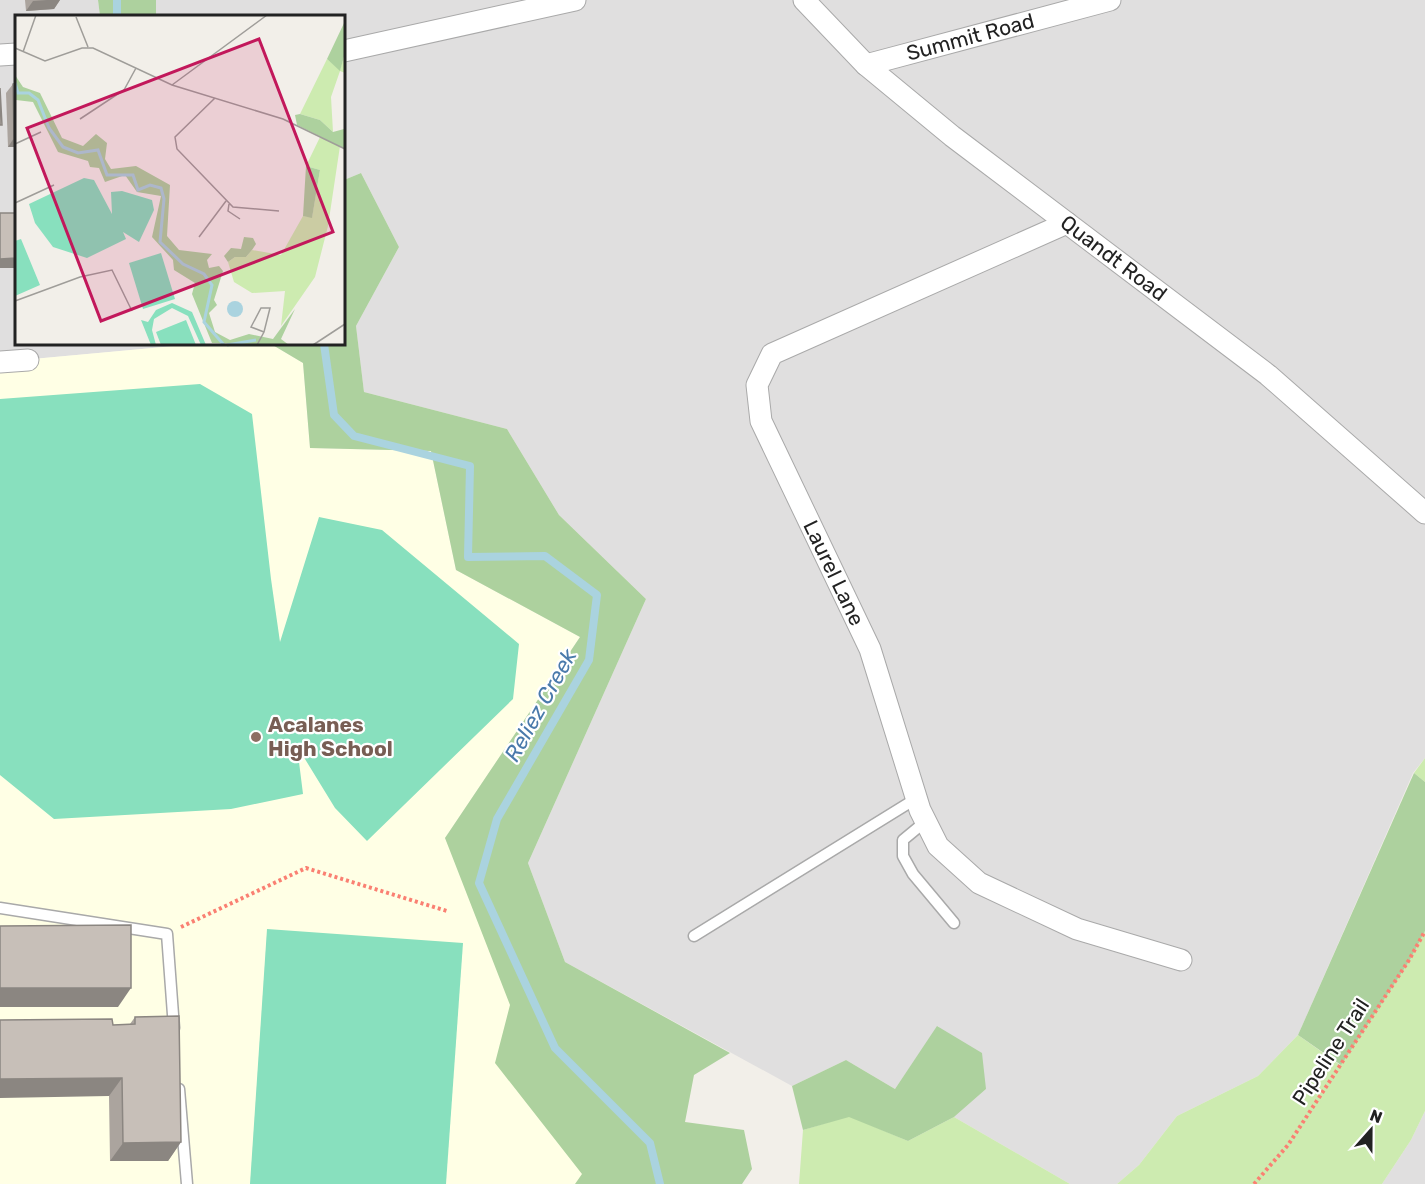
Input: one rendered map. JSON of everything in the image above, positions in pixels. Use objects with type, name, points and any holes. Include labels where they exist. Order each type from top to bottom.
[{"type":"street","points":[[345,51],[575,0]]},
{"type":"street","name":"Quandt Road","points":[[804,0],[867,65],[952,136],[1268,375],[1425,513]]},
{"type":"street","name":"Summit Road","points":[[867,65],[1110,0]]},
{"type":"street","points":[[0,55],[15,54]]},
{"type":"street","name":"Laurel Lane","points":[[1067,223],[772,354],[757,385],[761,422],[870,649],[917,798],[938,846],[979,883],[1077,929],[1181,960]]},
{"type":"street","points":[[0,362],[28,360]]},
{"type":"lane","points":[[694,936],[917,798]]},
{"type":"lane","points":[[926,821],[903,840],[903,856],[914,874],[954,924]]},
{"type":"lane","points":[[0,908],[167,934],[175,1041]]},
{"type":"lane","points":[[178,1077],[187,1184]]},
{"type":"path","points":[[167,934],[306,868],[447,911]]},
{"type":"path","name":"Pipeline Trail","points":[[1254,1184],[1288,1145],[1410,960],[1425,931]]},
{"type":"shaded area","points":[[0,0],[98,0],[100,15],[15,15],[15,345],[185,345],[0,362]]},
{"type":"shaded area","points":[[156,0],[1425,0],[1425,758],[1413,773],[1298,1035],[1258,1076],[1177,1116],[1139,1165],[1117,1184],[1070,1184],[954,1117],[986,1089],[938,1026],[895,1089],[846,1060],[792,1086],[565,962],[528,863],[646,599],[559,515],[507,429],[364,392],[356,326],[399,247],[361,173],[345,180],[345,15],[156,15]]},
{"type":"shaded area","name":"Acalanes High School","points":[[185,345],[273,345],[303,363],[310,448],[431,451],[456,570],[580,637],[445,838],[603,1184],[0,1184],[0,362]]},
{"type":"shaded area","points":[[1425,1111],[1425,1184],[1382,1184],[1411,1140]]},
{"type":"green space","points":[[98,0],[156,0],[156,15],[100,15]]},
{"type":"green space","points":[[361,173],[399,247],[356,326],[364,392],[507,429],[559,515],[646,599],[528,863],[565,962],[730,1053],[694,1075],[685,1122],[744,1130],[752,1169],[742,1184],[575,1184],[582,1174],[495,1063],[510,1005],[445,838],[580,637],[456,570],[431,451],[310,448],[303,363],[273,345],[345,345],[345,180]]},
{"type":"green space","points":[[200,384],[252,414],[280,642],[319,517],[382,530],[519,644],[513,699],[367,841],[335,808],[297,746],[303,794],[231,809],[54,819],[0,775],[0,399]]},
{"type":"green space","points":[[1425,758],[1425,782],[1414,773]]},
{"type":"green space","points":[[1414,773],[1425,782],[1425,931],[1410,960],[1341,1065],[1298,1035]]},
{"type":"green space","points":[[267,929],[463,943],[446,1184],[250,1184]]},
{"type":"green space","points":[[1425,931],[1425,1111],[1411,1140],[1382,1184],[1117,1184],[1139,1165],[1177,1116],[1258,1076],[1298,1035],[1340,1065],[1410,960]]},
{"type":"green space","points":[[937,1026],[982,1053],[986,1089],[954,1117],[908,1141],[849,1117],[803,1130],[792,1086],[846,1060],[895,1089]]},
{"type":"green space","points":[[849,1116],[908,1141],[954,1117],[1070,1184],[799,1184],[803,1130]]},
{"type":"building","points":[[15,83],[15,138],[14,138],[13,84]]},
{"type":"building","points":[[0,88],[2,125],[0,125]]},
{"type":"building","points":[[0,213],[15,213],[15,258],[0,259]]},
{"type":"building","points":[[131,925],[131,988],[0,988],[0,926]]},
{"type":"building","points":[[179,1016],[181,1142],[123,1143],[122,1078],[0,1079],[0,1020],[112,1019],[113,1025],[135,1024],[135,1017]]},
{"type":"waterway","name":"Reliez Creek","points":[[117,0],[117,15]]},
{"type":"waterway","name":"Reliez Creek","points":[[324,345],[334,415],[354,436],[470,466],[468,557],[545,556],[597,595],[589,660],[497,819],[479,883],[555,1048],[650,1143],[660,1184]]},
{"type":"place","name":"Acalanes High School","points":[[256,737]]}]
